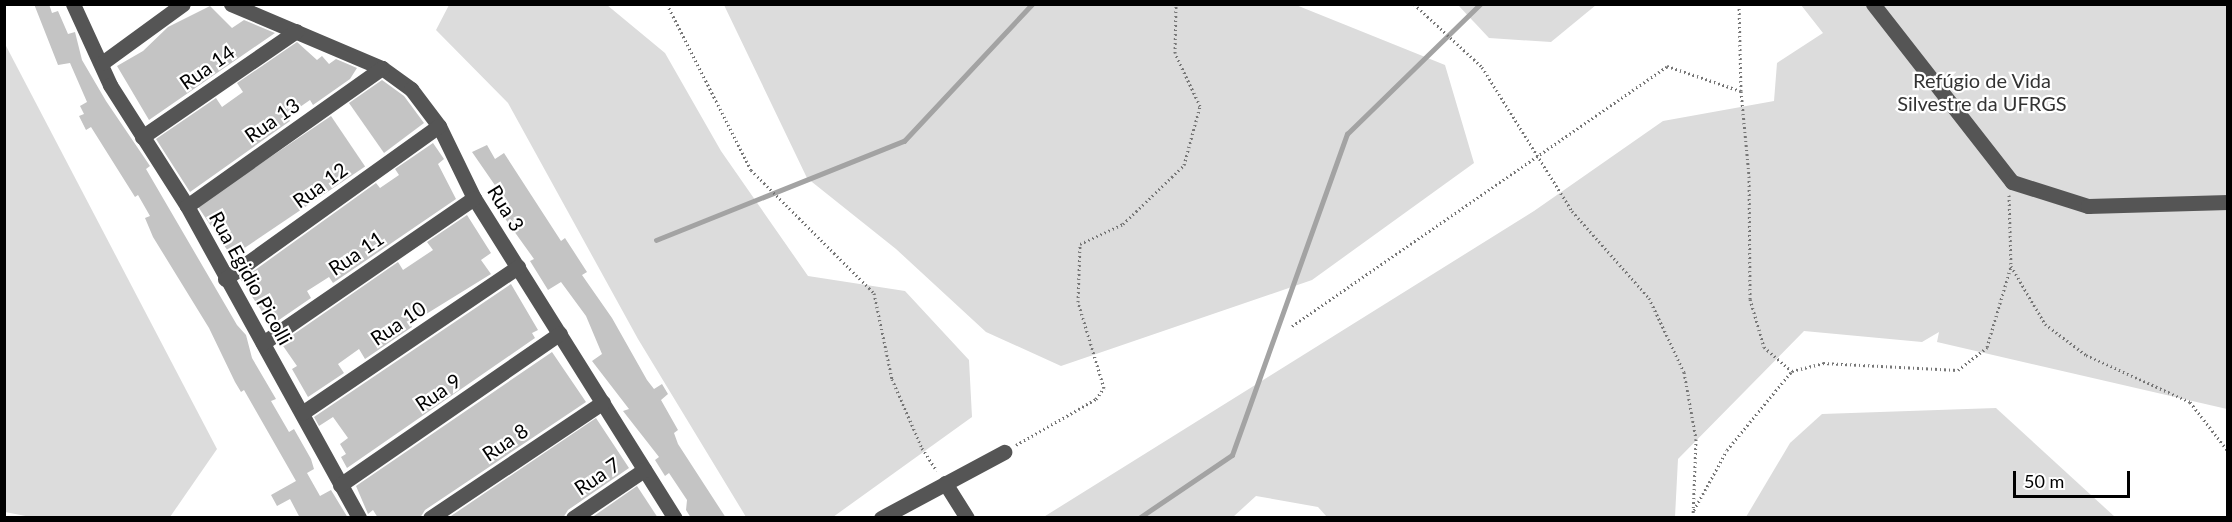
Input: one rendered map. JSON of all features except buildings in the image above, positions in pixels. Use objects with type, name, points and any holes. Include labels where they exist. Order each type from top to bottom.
[{"type":"street","name":"Rua Egidio Picolli","points":[[73,4],[102,63],[110,85],[187,206],[225,279],[263,343],[359,518]]},
{"type":"street","name":"Rua 3","points":[[231,4],[382,68],[411,89],[439,126],[474,198],[675,518]]},
{"type":"street","points":[[1873,4],[2012,182],[2088,206],[2228,202]]},
{"type":"street","points":[[102,63],[181,5]]},
{"type":"street","name":"Rua 14","points":[[142,137],[296,31]]},
{"type":"street","name":"Rua 13","points":[[187,206],[382,68]]},
{"type":"street","name":"Rua 12","points":[[225,279],[439,126]]},
{"type":"street","name":"Rua 11","points":[[263,343],[474,198]]},
{"type":"street","name":"Rua 10","points":[[302,413],[518,267]]},
{"type":"street","name":"Rua 9","points":[[339,485],[560,333]]},
{"type":"street","name":"Rua 8","points":[[430,518],[603,402]]},
{"type":"street","points":[[881,518],[1004,452]]},
{"type":"street","name":"Rua 7","points":[[573,518],[644,470]]},
{"type":"street","points":[[945,483],[967,518]]},
{"type":"path","points":[[667,4],[751,170],[874,292],[892,379],[922,448],[945,483]]},
{"type":"path","points":[[1004,452],[1096,399],[1104,388],[1078,302],[1080,244],[1123,224],[1184,165],[1200,106],[1175,53],[1176,4]]},
{"type":"path","points":[[1414,4],[1482,67],[1572,212],[1649,298],[1684,372],[1696,440],[1694,518]]},
{"type":"path","points":[[1739,4],[1741,91],[1749,176],[1750,299],[1764,347],[1792,371]]},
{"type":"path","points":[[1292,326],[1667,66],[1741,91]]},
{"type":"path","points":[[1694,511],[1727,450],[1792,371],[1823,363],[1958,370],[1987,347],[2011,266],[2009,188],[2012,182]]},
{"type":"path","points":[[2011,266],[2045,324],[2086,355],[2190,402],[2228,451]]},
{"type":"green space","points":[[449,5],[607,5],[665,53],[721,151],[808,276],[905,291],[969,360],[972,417],[833,517],[746,517],[638,339],[508,103],[436,30]]},
{"type":"green space","points":[[724,5],[1296,5],[1445,65],[1474,163],[1312,280],[1061,366],[986,332],[896,249],[807,178]]},
{"type":"green space","points":[[1458,5],[1596,5],[1551,42],[1489,38]]},
{"type":"green space","name":"Refúgio de Vida Silvestre da UFRGS","points":[[1801,5],[2227,5],[2227,409],[1937,342],[1939,332],[1922,342],[1804,331],[1678,459],[1675,517],[1327,517],[1318,507],[1256,496],[1233,517],[1042,518],[1534,211],[1663,121],[1774,101],[1777,63],[1823,33]]},
{"type":"green space","points":[[5,44],[217,449],[170,517],[36,518],[5,512]]},
{"type":"green space","points":[[1996,408],[2115,517],[1746,517],[1790,443],[1822,414]]},
{"type":"waterway","points":[[656,240],[904,141],[1032,4]]},
{"type":"waterway","points":[[1139,518],[1232,455],[1347,134],[1480,4]]}]
